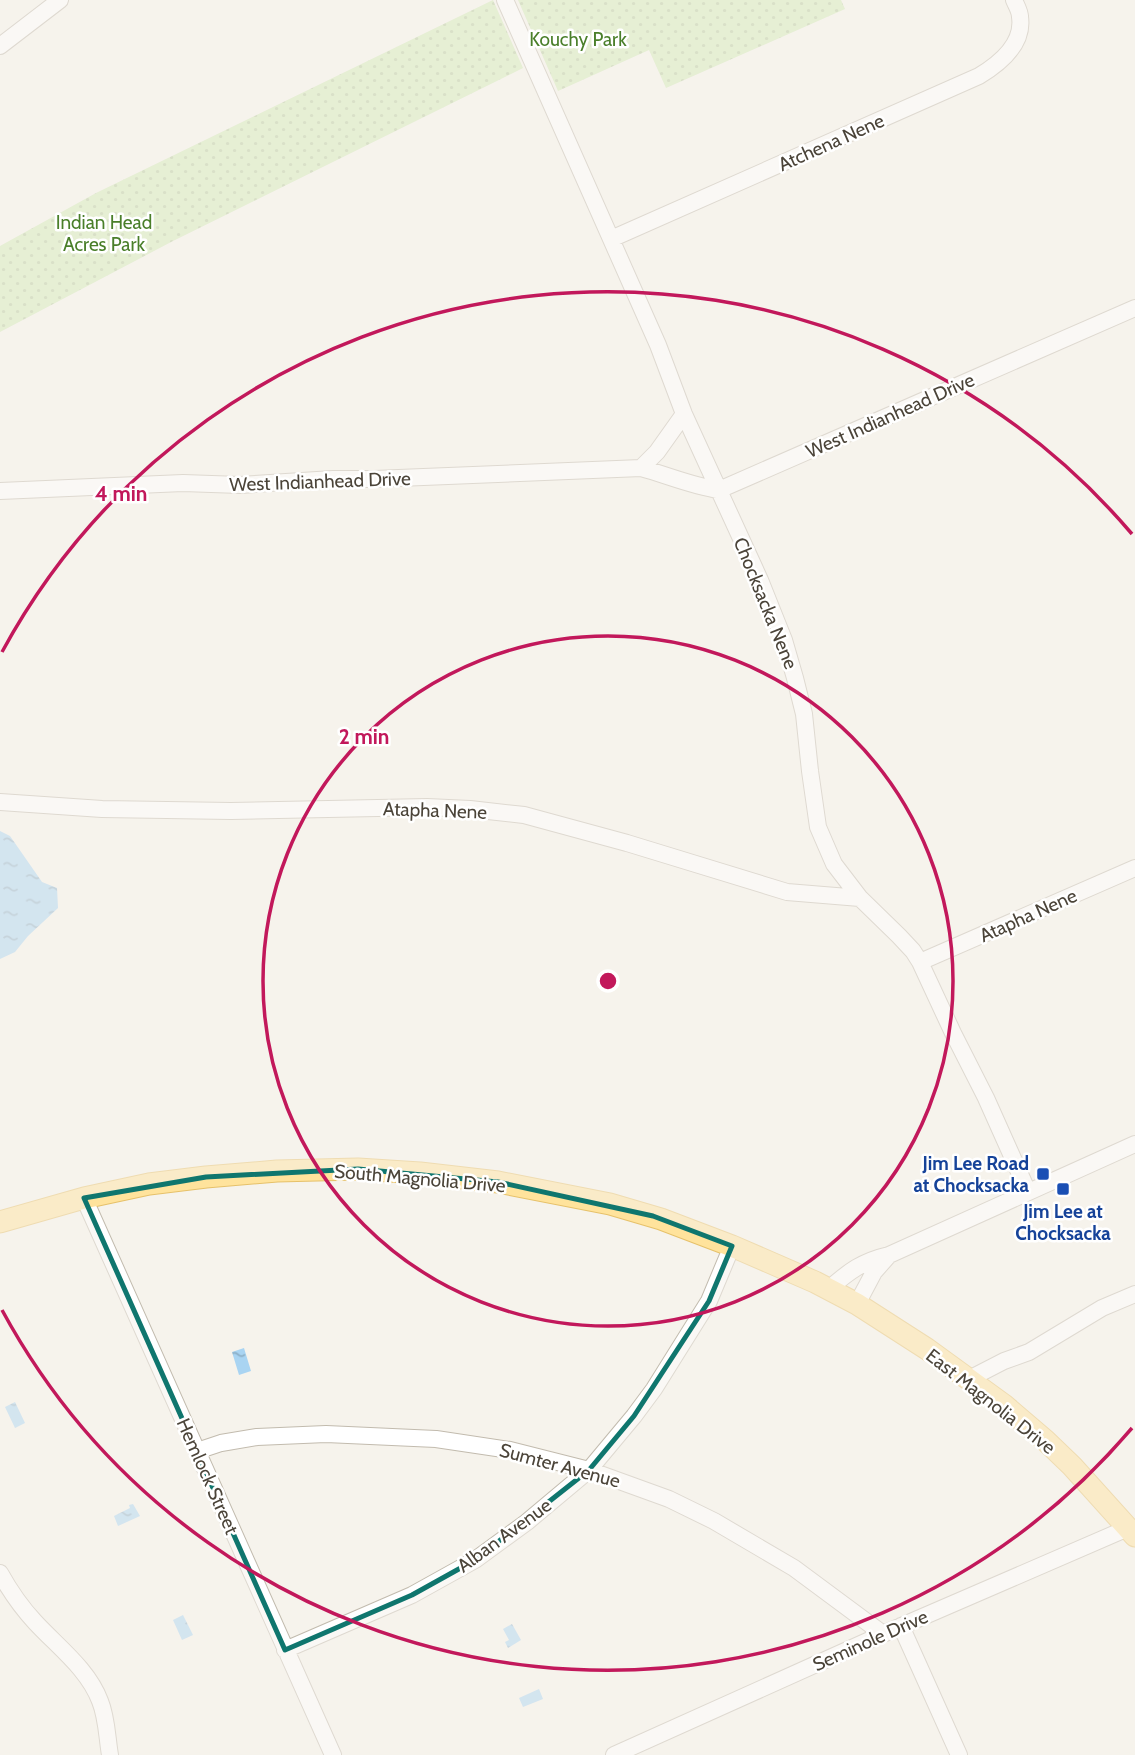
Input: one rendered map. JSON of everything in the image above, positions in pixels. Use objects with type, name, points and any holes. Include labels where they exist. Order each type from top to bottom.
[{"type":"main road","name":"South Magnolia Drive","points":[[0,1222],[84,1198],[149,1184],[206,1177],[278,1171],[358,1169],[420,1173],[498,1182],[610,1204],[661,1219],[732,1246],[829,1289]]},
{"type":"main road","name":"East Magnolia Drive","points":[[829,1289],[928,1349],[970,1379],[1046,1441],[1132,1532]]},
{"type":"street","points":[[0,46],[60,0]]},
{"type":"street","name":"Chocksacka Nene","points":[[505,0],[658,345],[684,414],[760,580],[784,640],[804,713],[818,827],[834,864],[860,898],[899,936],[920,962],[1028,1192]]},
{"type":"street","name":"Atchena Nene","points":[[611,239],[979,76],[997,65],[1014,43],[1020,29],[1020,17],[1014,0]]},
{"type":"street","name":"West Indianhead Drive","points":[[0,491],[183,483],[240,485],[641,468],[704,488],[719,490],[1135,308]]},
{"type":"street","points":[[641,468],[657,452],[684,414]]},
{"type":"street","name":"Atapha Nene","points":[[0,802],[102,809],[230,811],[427,807],[524,815],[787,892],[860,898]]},
{"type":"street","name":"Atapha Nene","points":[[920,962],[1135,868]]},
{"type":"street","points":[[829,1289],[846,1274],[870,1260],[889,1255],[1135,1144]]},
{"type":"street","name":"Hemlock Street","points":[[84,1198],[333,1755]]},
{"type":"street","name":"Alban Avenue","points":[[285,1650],[412,1595],[475,1560],[527,1522],[589,1470],[654,1389],[709,1301],[732,1246]]},
{"type":"street","points":[[857,1304],[874,1272],[889,1255]]},
{"type":"street","points":[[970,1379],[1004,1361],[1029,1352],[1102,1308],[1135,1294]]},
{"type":"street","name":"Sumter Avenue","points":[[197,1451],[220,1443],[257,1437],[326,1434],[422,1438],[510,1450],[589,1470],[669,1499],[714,1521],[794,1568],[883,1634]]},
{"type":"street","name":"Seminole Drive","points":[[614,1755],[901,1626],[1132,1532]]},
{"type":"street","points":[[0,1573],[15,1599],[91,1683],[100,1702],[110,1755]]},
{"type":"street","points":[[901,1626],[959,1755]]},
{"type":"highlighted area","points":[[358,1169],[498,1182],[653,1216],[732,1246],[709,1301],[634,1416],[589,1470],[475,1560],[412,1595],[285,1650],[84,1198],[206,1177]]},
{"type":"green space","name":"Indian Head Acres Park","points":[[493,0],[523,68],[173,241],[0,332],[0,246],[96,193]]},
{"type":"green space","name":"Kouchy Park","points":[[518,0],[841,0],[845,9],[666,88],[649,50],[558,91]]},
{"type":"water","points":[[0,831],[10,836],[42,882],[57,888],[58,908],[15,952],[0,959]]},
{"type":"water","points":[[244,1348],[251,1371],[239,1375],[232,1352]]},
{"type":"water","points":[[15,1402],[25,1423],[15,1428],[5,1407]]},
{"type":"water","points":[[133,1504],[140,1516],[118,1526],[114,1516]]},
{"type":"water","points":[[183,1615],[193,1635],[182,1640],[173,1620]]},
{"type":"water","points":[[512,1624],[521,1640],[508,1648],[505,1642],[509,1640],[503,1629]]},
{"type":"water","points":[[539,1689],[543,1699],[523,1707],[519,1698]]},
{"type":"place","name":"Jim Lee Road at Chocksacka","points":[[1043,1174]]},
{"type":"place","name":"Jim Lee at Chocksacka","points":[[1063,1189]]}]
